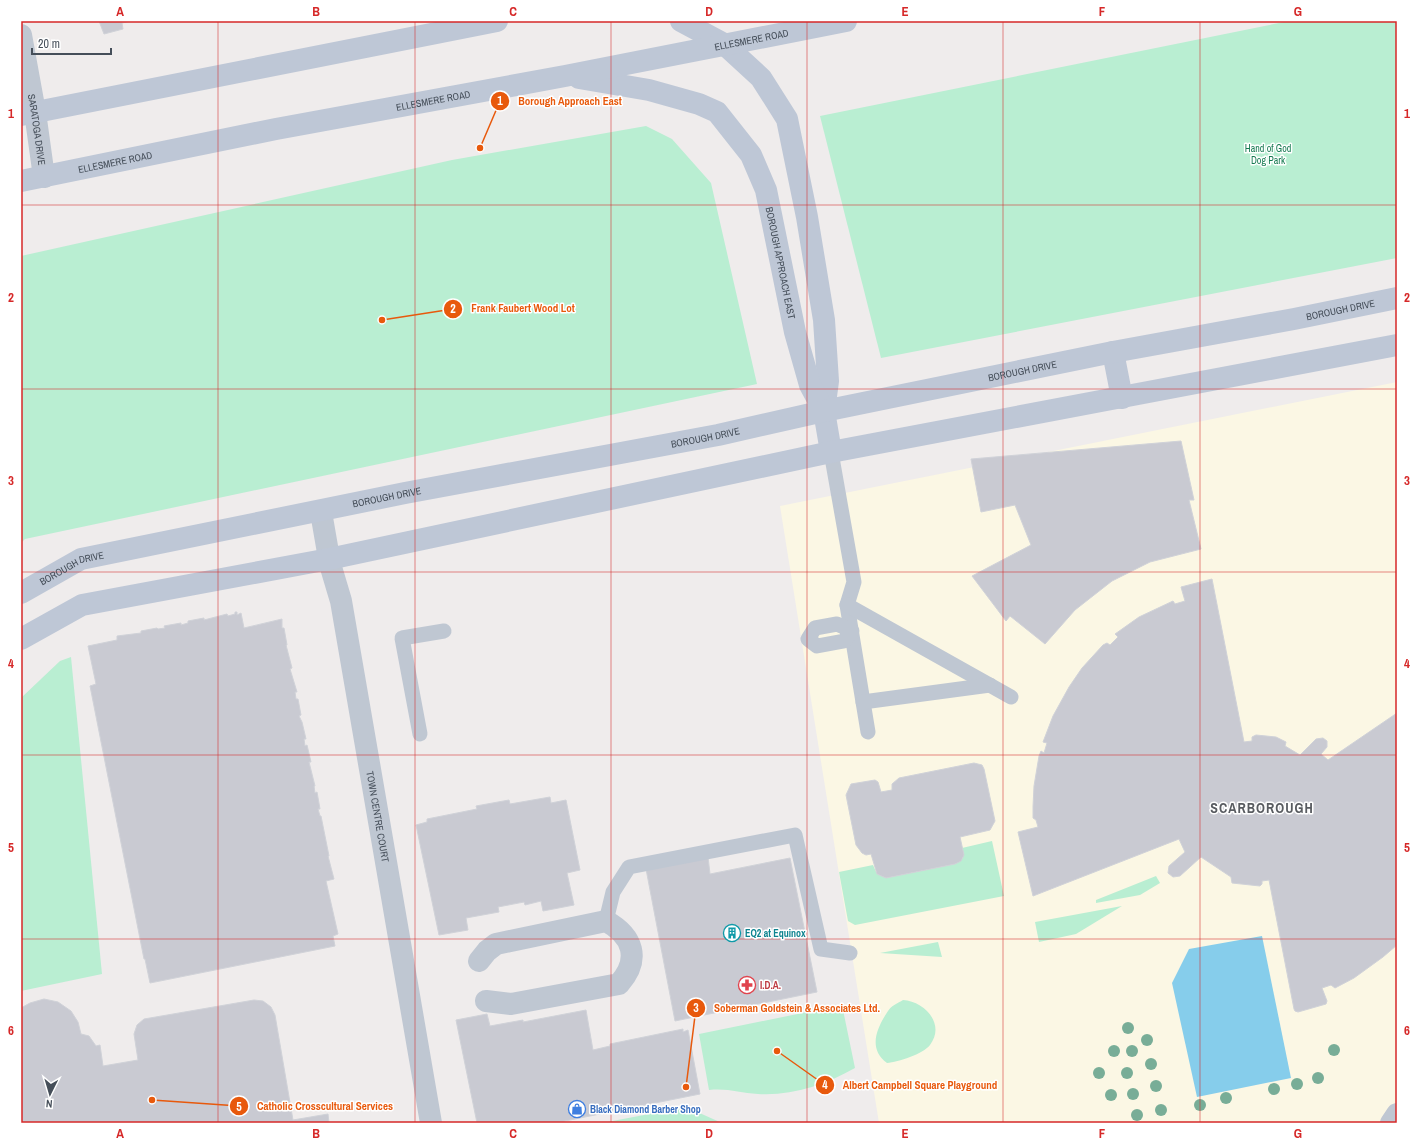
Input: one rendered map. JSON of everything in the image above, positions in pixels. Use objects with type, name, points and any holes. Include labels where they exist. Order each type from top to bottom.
[{"type":"street","points":[[28,113],[497,21]]},
{"type":"street","name":"BOROUGH APPROACH EAST","points":[[681,21],[724,44],[761,78],[787,119],[807,217],[824,320],[828,382],[824,411],[831,452]]},
{"type":"street","name":"ELLESMERE ROAD","points":[[21,181],[276,129],[565,76],[846,21]]},
{"type":"street","name":"SARATOGA DRIVE","points":[[21,35],[28,113],[44,177]]},
{"type":"street","name":"BOROUGH APPROACH EAST","points":[[565,76],[649,90],[699,104],[717,112],[751,155],[766,190],[797,340],[810,385],[824,411]]},
{"type":"street","name":"BOROUGH DRIVE","points":[[21,593],[82,559],[321,512],[405,493],[718,435],[824,411],[1113,352],[1294,319],[1397,298]]},
{"type":"street","points":[[21,639],[82,605],[329,559],[831,452],[1397,345]]},
{"type":"street","points":[[1113,352],[1122,398]]},
{"type":"street","name":"TOWN CENTRE COURT","points":[[321,512],[329,559],[341,601],[431,1123]]},
{"type":"street","points":[[479,961],[487,951],[496,944],[606,921],[622,932],[632,950],[630,969],[619,984],[511,1004],[486,1001]]},
{"type":"street","points":[[1392,1123],[1397,1114]]},
{"type":"lane","points":[[831,452],[854,582],[848,605],[868,732]]},
{"type":"lane","points":[[848,605],[1011,697]]},
{"type":"lane","points":[[420,734],[402,638],[444,631]]},
{"type":"lane","points":[[863,702],[990,686]]},
{"type":"lane","points":[[606,921],[613,892],[629,867],[795,835],[821,949],[850,953]]},
{"type":"shaded area","points":[[1397,382],[1397,1123],[879,1123],[780,506]]},
{"type":"green space","name":"Hand of God Dog Park","points":[[1289,21],[1397,21],[1397,258],[881,358],[820,116]]},
{"type":"green space","points":[[646,126],[672,139],[711,183],[757,384],[25,539],[21,543],[21,256],[452,160]]},
{"type":"green space","points":[[71,657],[102,974],[21,991],[21,698],[60,661]]},
{"type":"green space","points":[[992,841],[1004,896],[855,925],[848,921],[839,872],[873,865],[877,874],[886,878],[955,864],[963,858],[962,848]]},
{"type":"green space","points":[[1156,876],[1160,883],[1140,895],[1096,903],[1096,900]]},
{"type":"green space","points":[[1122,906],[1076,934],[1039,942],[1035,922]]},
{"type":"green space","points":[[938,942],[942,957],[880,953]]},
{"type":"green space","points":[[903,1000],[911,1001],[925,1009],[934,1022],[934,1037],[930,1045],[922,1051],[904,1059],[887,1063],[877,1052],[877,1032],[889,1009]]},
{"type":"green space","points":[[842,1005],[855,1068],[832,1080],[808,1088],[783,1093],[758,1094],[728,1090],[709,1090],[699,1034]]},
{"type":"green space","points":[[686,1107],[722,1123],[602,1123]]},
{"type":"water","points":[[1262,936],[1291,1078],[1197,1097],[1172,983],[1189,949]]},
{"type":"building","points":[[99,21],[131,21],[122,23],[123,29],[104,34]]},
{"type":"building","points":[[1181,441],[1194,500],[1189,500],[1201,549],[1150,562],[1112,581],[1075,610],[1045,644],[1010,616],[1006,621],[972,576],[1031,545],[1015,505],[981,512],[971,459]]},
{"type":"building","points":[[1212,579],[1244,742],[1252,741],[1252,737],[1256,735],[1276,737],[1286,742],[1285,746],[1300,755],[1316,739],[1323,738],[1327,741],[1327,747],[1321,754],[1328,760],[1397,713],[1397,945],[1354,978],[1335,988],[1331,985],[1322,988],[1327,1001],[1326,1004],[1298,1012],[1294,1009],[1269,880],[1262,881],[1260,886],[1232,883],[1231,877],[1201,857],[1180,876],[1173,877],[1168,873],[1169,866],[1185,852],[1179,839],[1033,896],[1018,832],[1038,827],[1036,820],[1033,818],[1033,807],[1034,786],[1039,756],[1041,751],[1044,753],[1047,743],[1043,742],[1053,716],[1069,687],[1082,668],[1103,645],[1107,643],[1110,645],[1118,637],[1115,634],[1139,617],[1173,601],[1175,604],[1185,601],[1181,587]]},
{"type":"building","points":[[235,612],[237,612],[237,615],[241,613],[244,628],[282,619],[282,628],[284,628],[286,645],[292,668],[290,669],[297,692],[295,692],[296,699],[298,699],[301,715],[299,716],[306,739],[304,739],[305,746],[307,745],[311,762],[309,762],[315,786],[315,793],[317,792],[320,809],[318,809],[321,816],[328,856],[334,879],[326,881],[338,934],[333,936],[335,946],[150,983],[90,686],[96,684],[88,646],[117,640],[117,636],[141,633],[141,631],[165,628],[164,626],[181,623],[181,625],[188,623],[188,621],[204,618],[204,620],[227,614],[228,616],[235,614]]},
{"type":"building","points":[[974,763],[982,765],[984,769],[995,821],[990,830],[960,837],[964,855],[961,861],[955,864],[886,878],[877,874],[871,854],[866,855],[862,853],[856,845],[846,795],[851,784],[875,780],[878,782],[881,792],[892,790],[892,784],[899,778]]},
{"type":"building","points":[[550,797],[551,803],[566,800],[580,870],[567,873],[574,905],[543,911],[541,901],[525,905],[524,902],[498,907],[499,912],[466,918],[468,930],[439,935],[416,825],[427,822],[427,819],[477,809],[476,806],[509,800],[510,804]]},
{"type":"building","name":"EQ2 at Equinox","points":[[708,857],[710,874],[790,858],[817,992],[675,1021],[646,869]]},
{"type":"building","points":[[44,999],[58,1002],[71,1011],[78,1022],[81,1034],[89,1036],[96,1046],[100,1045],[103,1066],[138,1060],[134,1034],[137,1025],[144,1019],[254,1000],[263,1001],[271,1007],[275,1015],[293,1120],[328,1114],[329,1123],[21,1123],[21,1008],[30,1003]]},
{"type":"building","points":[[586,1010],[593,1050],[610,1046],[610,1044],[683,1029],[683,1032],[688,1030],[700,1094],[555,1123],[477,1123],[456,1020],[487,1014],[490,1026],[523,1020],[523,1022]]},
{"type":"place","name":"Borough Approach East","points":[[480,148]]},
{"type":"place","name":"Frank Faubert Wood Lot","points":[[382,320]]},
{"type":"place","name":"EQ2 at Equinox","points":[[732,933]]},
{"type":"place","name":"I.D.A.","points":[[747,985]]},
{"type":"place","name":"Albert Campbell Square Playground","points":[[777,1051]]},
{"type":"place","name":"Soberman Goldstein & Associates Ltd.","points":[[686,1087]]},
{"type":"place","name":"Catholic Crosscultural Services","points":[[152,1100]]},
{"type":"place","name":"Black Diamond Barber Shop","points":[[577,1109]]},
{"type":"district","name":"SCARBOROUGH","points":[[1262,808]]}]
